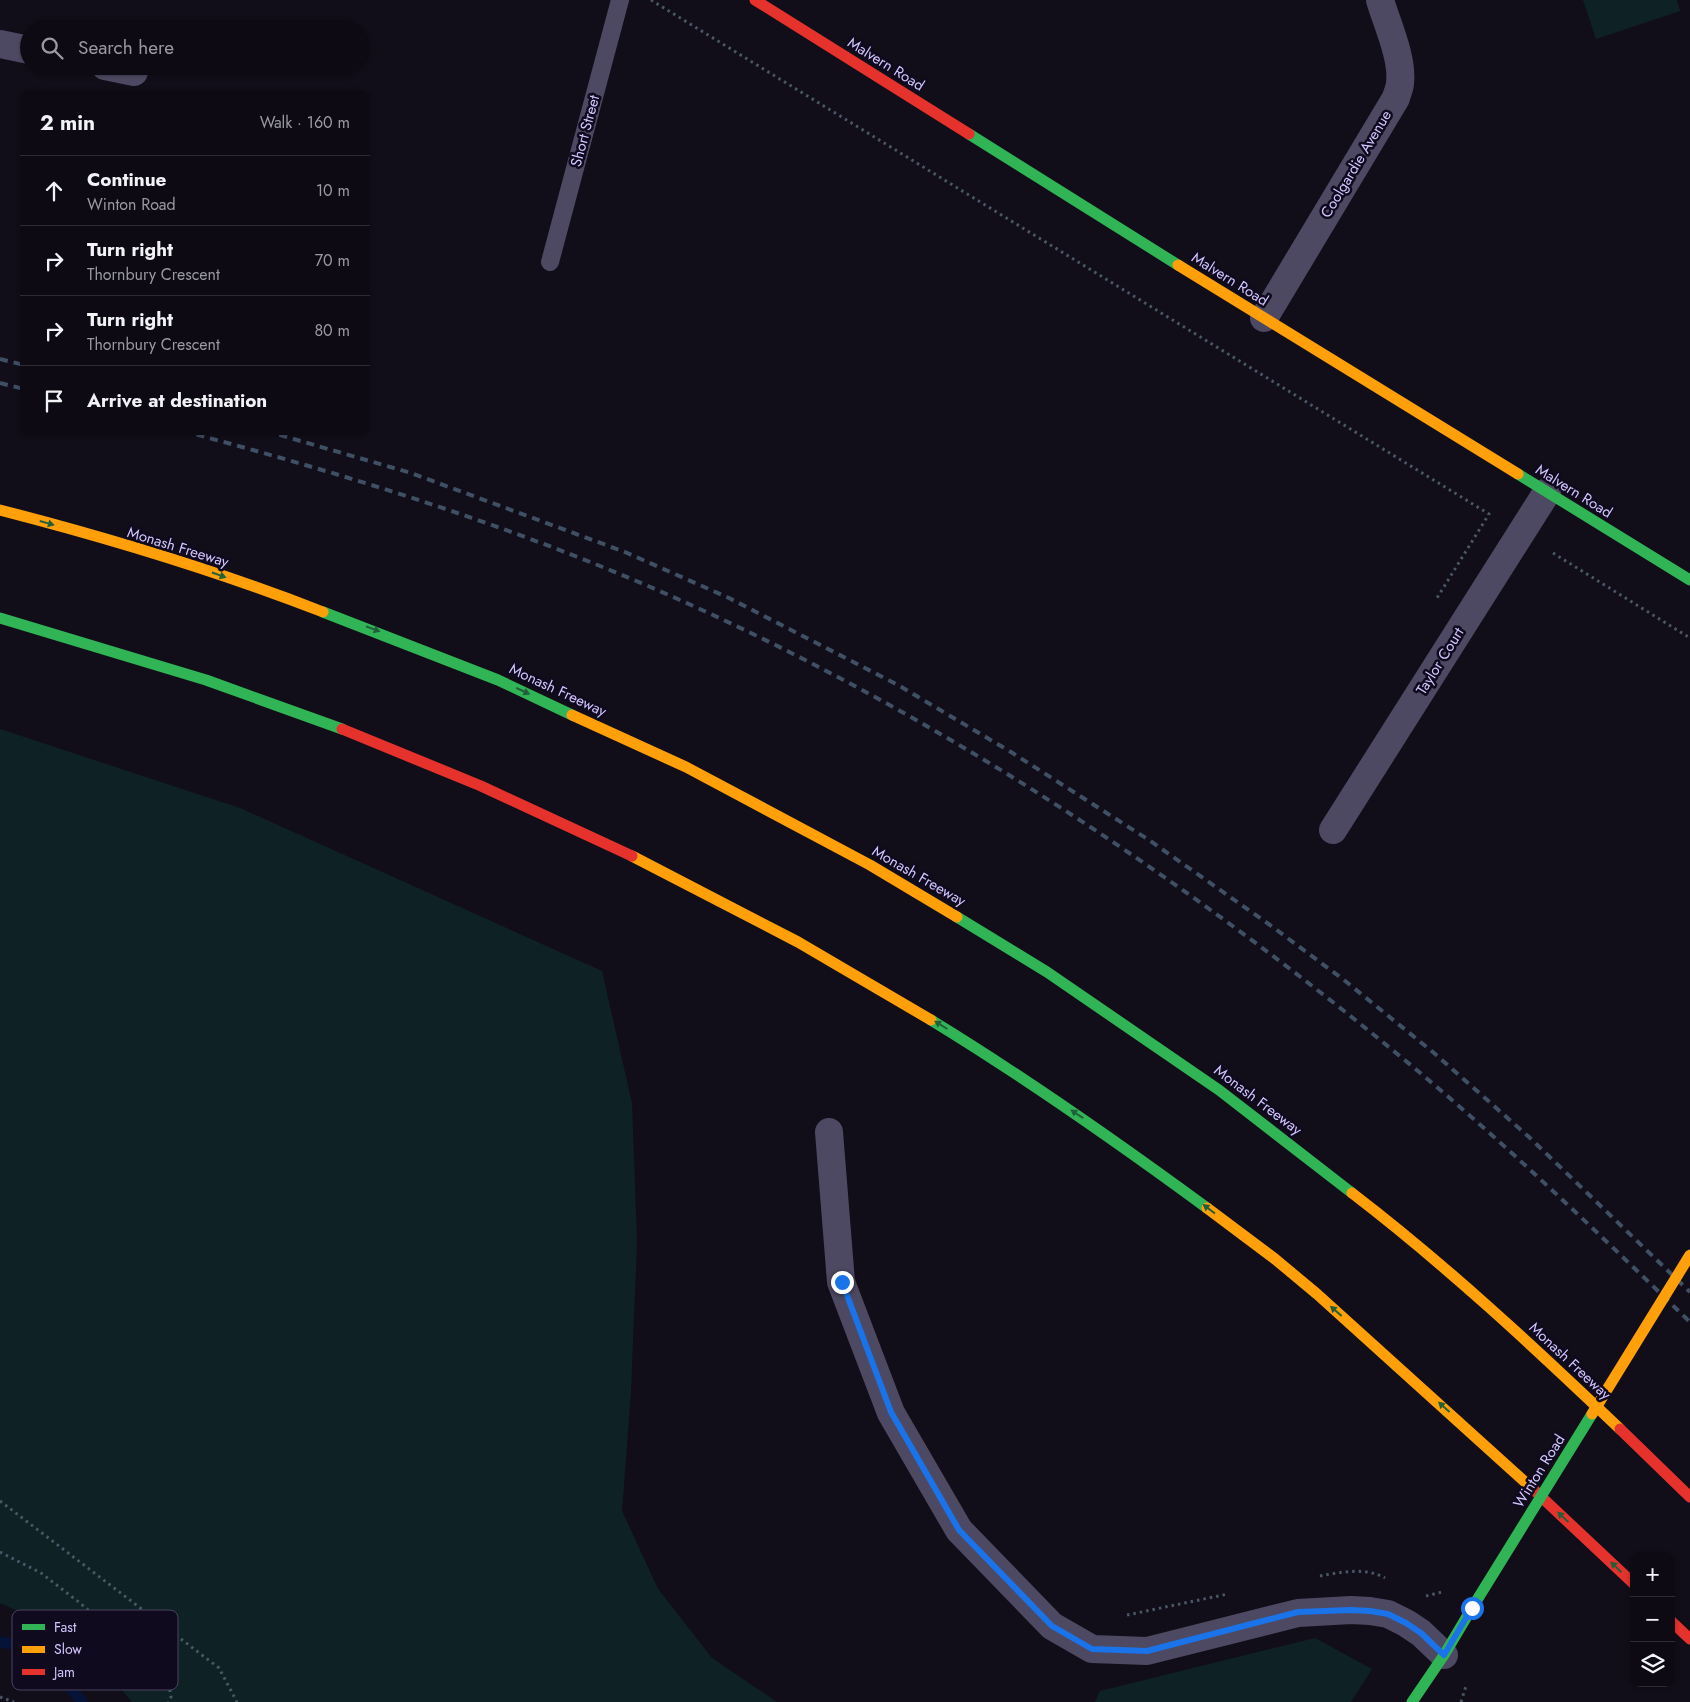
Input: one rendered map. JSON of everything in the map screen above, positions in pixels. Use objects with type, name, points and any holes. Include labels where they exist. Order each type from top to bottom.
[{"type":"main road","name":"Malvern Road","points":[[755,0],[1264,318],[1690,580]]},
{"type":"main road","name":"Monash Freeway","points":[[0,510],[177,561],[266,591],[386,634],[489,676],[646,747],[751,800],[890,876],[1022,956],[1187,1066],[1354,1193],[1453,1275],[1556,1366],[1690,1497]]},
{"type":"main road","points":[[0,618],[140,658],[241,691],[339,726],[463,777],[586,833],[702,890],[822,955],[939,1023],[1104,1132],[1284,1266],[1475,1434],[1630,1580]]},
{"type":"main road","name":"Winton Road","points":[[1412,1702],[1444,1655],[1690,1255]]},
{"type":"main road","points":[[1675,1625],[1690,1639]]},
{"type":"street","name":"Coolgardie Avenue","points":[[1264,318],[1396,98],[1400,84],[1400,70],[1380,0]]},
{"type":"street","points":[[0,44],[20,48]]},
{"type":"street","name":"Taylor Court","points":[[1333,830],[1547,492]]},
{"type":"street","points":[[829,1132],[842,1282],[891,1412],[959,1530],[1052,1626],[1092,1649],[1147,1651],[1298,1612],[1370,1611],[1388,1614],[1406,1623],[1421,1633],[1444,1655]]},
{"type":"lane","name":"Short Street","points":[[550,262],[620,0]]},
{"type":"path","points":[[651,0],[1489,514],[1432,606]]},
{"type":"path","points":[[1553,553],[1690,638]]},
{"type":"path","points":[[0,1502],[142,1610]]},
{"type":"path","points":[[0,1552],[41,1573],[88,1610]]},
{"type":"path","points":[[178,1637],[219,1668],[237,1702]]},
{"type":"path","points":[[168,1702],[171,1697],[170,1690]]},
{"type":"path","points":[[0,1697],[14,1702]]},
{"type":"green space","points":[[1583,0],[1677,0],[1680,11],[1596,39]]},
{"type":"green space","points":[[0,729],[240,808],[602,971],[632,1103],[637,1242],[631,1392],[622,1511],[658,1589],[712,1658],[777,1702],[132,1702],[122,1690],[178,1690],[178,1610],[16,1610],[0,1603]]},
{"type":"green space","points":[[1315,1638],[1372,1669],[1351,1702],[1095,1702],[1100,1691]]},
{"type":"waterway","points":[[0,1642],[12,1644]]},
{"type":"waterway","points":[[72,1690],[82,1702]]},
{"type":"railway","points":[[0,359],[20,364]]},
{"type":"railway","points":[[0,383],[20,388]]},
{"type":"railway","points":[[197,435],[360,481],[476,519],[591,562],[749,632],[848,682],[945,737],[1041,795],[1134,856],[1226,921],[1315,988],[1439,1088],[1512,1153],[1690,1322]]},
{"type":"railway","points":[[280,435],[411,473],[625,552],[729,598],[898,685],[1011,752],[1149,840],[1270,925],[1344,980],[1434,1053],[1529,1137],[1690,1292]]},
{"type":"traffic: fast","points":[[969,134],[1178,265]]},
{"type":"traffic: fast","points":[[1518,474],[1690,580]]},
{"type":"traffic: fast","points":[[323,612],[498,680],[572,715]]},
{"type":"traffic: fast","points":[[0,618],[206,680],[342,729]]},
{"type":"traffic: fast","points":[[957,917],[1047,972],[1219,1090],[1352,1193]]},
{"type":"traffic: fast","points":[[931,1020],[1071,1111],[1207,1208]]},
{"type":"traffic: fast","points":[[1472,1608],[1592,1414]]},
{"type":"traffic: fast","points":[[1412,1702],[1444,1655],[1472,1608]]},
{"type":"traffic: slow","points":[[1178,265],[1518,474]]},
{"type":"traffic: slow","points":[[0,510],[163,556],[323,612]]},
{"type":"traffic: slow","points":[[572,715],[686,767],[870,865],[957,917]]},
{"type":"traffic: slow","points":[[632,856],[798,942],[931,1020]]},
{"type":"traffic: slow","points":[[1352,1193],[1387,1220],[1489,1307],[1620,1429]]},
{"type":"traffic: slow","points":[[1207,1208],[1275,1259],[1317,1294],[1535,1491]]},
{"type":"traffic: slow","points":[[1592,1414],[1690,1255]]},
{"type":"traffic: jam","points":[[755,0],[969,134]]},
{"type":"traffic: jam","points":[[342,729],[481,786],[632,856]]},
{"type":"traffic: jam","points":[[1620,1429],[1690,1497]]},
{"type":"traffic: jam","points":[[1535,1491],[1630,1580]]},
{"type":"traffic: jam","points":[[1675,1625],[1690,1639]]},
{"type":"route","points":[[842,1282],[891,1412],[959,1530],[1052,1626],[1092,1649],[1147,1651],[1298,1612],[1351,1610],[1388,1614],[1421,1633],[1444,1655],[1472,1608]]}]
